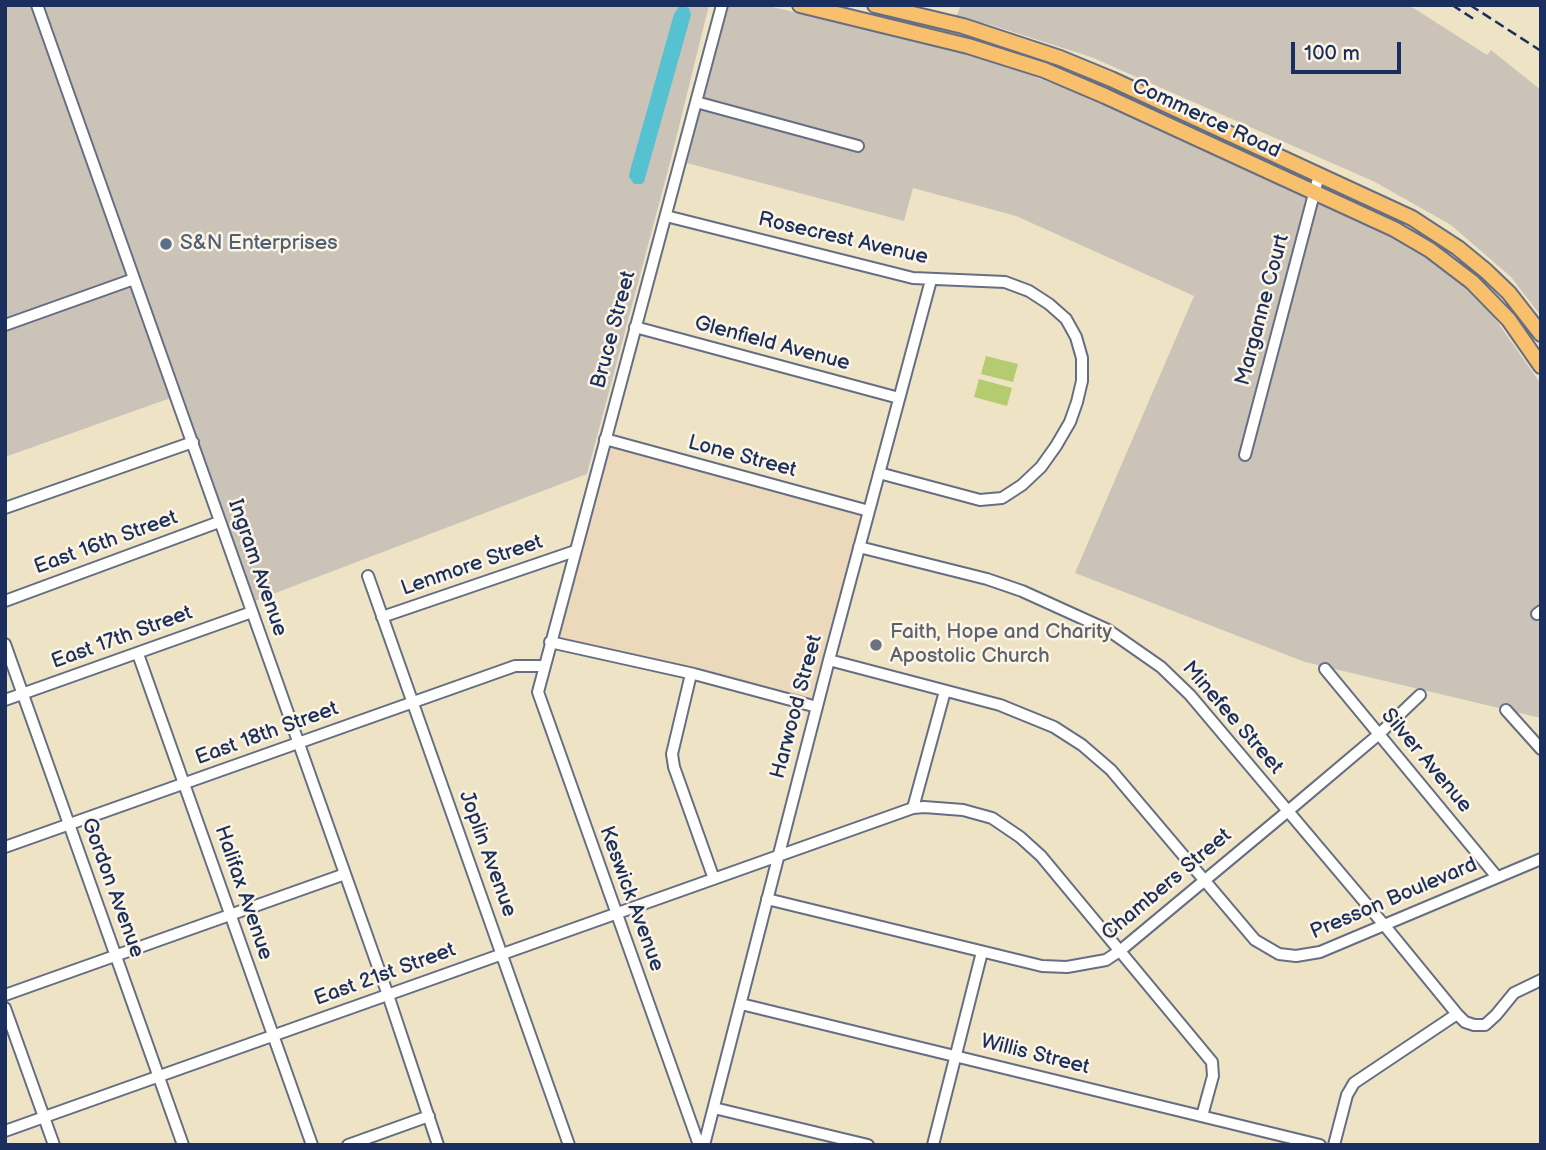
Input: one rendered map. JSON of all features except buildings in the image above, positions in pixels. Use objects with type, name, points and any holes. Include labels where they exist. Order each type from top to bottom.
[{"type":"main road","name":"Commerce Road","points":[[800,5],[942,39],[1031,66],[1105,96],[1408,236],[1452,265],[1500,310],[1541,366]]},
{"type":"main road","name":"Commerce Road","points":[[875,5],[963,26],[1060,58],[1412,218],[1458,248],[1501,286],[1541,334]]},
{"type":"street","name":"Ingram Avenue","points":[[37,5],[388,995],[438,1145]]},
{"type":"street","name":"Bruce Street","points":[[544,666],[722,5]]},
{"type":"street","points":[[696,102],[858,146]]},
{"type":"street","name":"Marganne Court","points":[[1245,455],[1319,175]]},
{"type":"street","name":"Rosecrest Avenue","points":[[666,216],[913,278],[1005,282],[1029,291],[1066,319],[1076,337],[1082,358],[1082,381],[1070,422],[1041,467],[1022,485],[1002,498],[980,500],[879,473]]},
{"type":"street","points":[[5,325],[134,279]]},
{"type":"street","name":"Harwood Street","points":[[701,1145],[714,1108],[829,660],[931,280]]},
{"type":"street","name":"Glenfield Avenue","points":[[635,327],[899,398]]},
{"type":"street","name":"Lone Street","points":[[605,439],[869,511]]},
{"type":"street","points":[[5,508],[193,442]]},
{"type":"street","name":"East 16th Street","points":[[5,601],[219,523]]},
{"type":"street","name":"Minefee Street","points":[[859,547],[1005,585],[1108,630],[1149,658],[1185,690],[1457,1014]]},
{"type":"street","name":"Lenmore Street","points":[[382,617],[575,551]]},
{"type":"street","name":"Joplin Avenue","points":[[368,576],[569,1145]]},
{"type":"street","name":"East 17th Street","points":[[5,700],[252,612]]},
{"type":"street","points":[[550,642],[691,674],[817,707]]},
{"type":"street","name":"Gordon Avenue","points":[[5,644],[183,1145]]},
{"type":"street","name":"Halifax Avenue","points":[[138,654],[312,1145]]},
{"type":"street","points":[[829,660],[1027,714],[1054,727],[1082,745],[1122,783],[1203,880]]},
{"type":"street","name":"East 18th Street","points":[[5,847],[515,666],[544,666]]},
{"type":"street","name":"Keswick Avenue","points":[[544,666],[538,696],[701,1145]]},
{"type":"street","name":"Silver Avenue","points":[[1325,669],[1497,877]]},
{"type":"street","points":[[691,674],[672,754],[674,767],[713,879]]},
{"type":"street","points":[[913,808],[945,691]]},
{"type":"street","name":"Chambers Street","points":[[767,899],[1054,967],[1101,961],[1121,950],[1288,811],[1420,695]]},
{"type":"street","points":[[1506,710],[1541,749]]},
{"type":"street","name":"East 21st Street","points":[[5,1130],[913,808],[949,808],[992,818],[1011,830],[1041,856],[1212,1062],[1213,1076],[1202,1116]]},
{"type":"street","name":"Presson Boulevard","points":[[1203,880],[1261,946],[1287,956],[1307,956],[1385,926],[1541,859]]},
{"type":"street","points":[[5,995],[345,874]]},
{"type":"street","points":[[933,1145],[982,952]]},
{"type":"street","points":[[1334,1145],[1345,1101],[1354,1083],[1457,1014],[1474,1025],[1485,1025],[1514,993],[1541,980]]},
{"type":"street","name":"Willis Street","points":[[741,1004],[1320,1145]]},
{"type":"street","points":[[5,1008],[54,1145]]},
{"type":"street","points":[[714,1108],[868,1145]]},
{"type":"street","points":[[348,1145],[429,1116]]},
{"type":"shaded area","points":[[5,5],[709,5],[587,474],[252,602],[179,395],[5,457]]},
{"type":"shaded area","points":[[727,5],[764,5],[924,43],[994,61],[1080,94],[1415,248],[1480,297],[1541,384],[1541,718],[1305,662],[1075,573],[1194,296],[1016,216],[913,188],[904,221],[687,163]]},
{"type":"shaded area","points":[[961,5],[1407,5],[1415,9],[1487,55],[1491,50],[1541,90],[1541,316],[1511,277],[1451,225],[1375,182],[1091,57],[991,25],[956,17]]},
{"type":"shaded area","points":[[605,440],[869,511],[817,707],[551,640]]},
{"type":"green space","points":[[986,356],[1018,364],[1013,382],[981,374]]},
{"type":"green space","points":[[979,379],[1012,388],[1007,406],[974,397]]},
{"type":"water","points":[[680,5],[689,8],[691,15],[644,182],[634,184],[629,177],[630,171],[674,14]]},
{"type":"railway","points":[[1452,5],[1477,21]]},
{"type":"railway","points":[[1470,5],[1541,51]]},
{"type":"place","name":"S&N Enterprises","points":[[166,244]]},
{"type":"place","name":"Faith, Hope and Charity Apostolic Church","points":[[876,645]]}]
